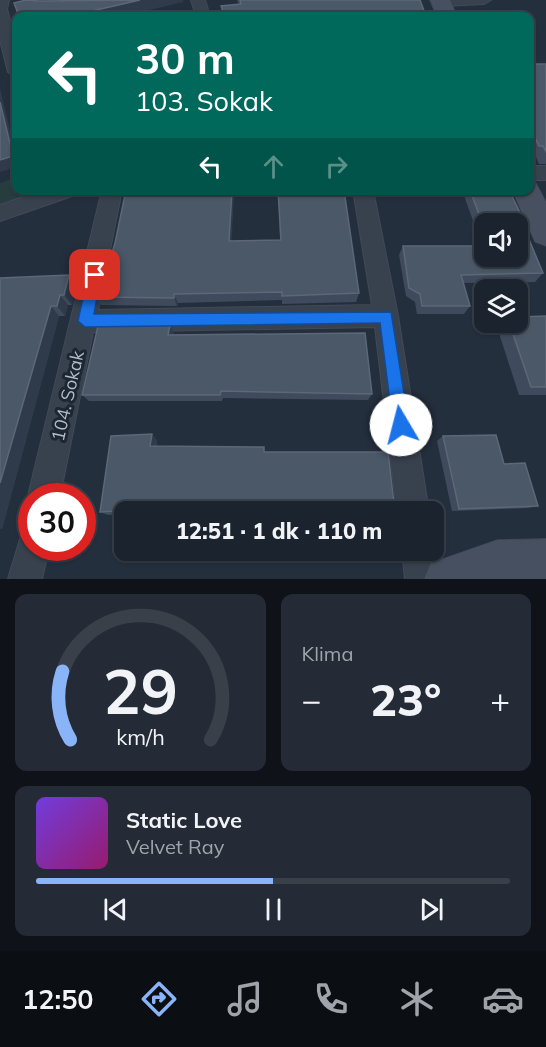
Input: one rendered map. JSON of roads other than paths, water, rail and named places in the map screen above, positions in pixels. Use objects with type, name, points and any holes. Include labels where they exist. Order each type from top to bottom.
[{"type":"main road","points":[[528,195],[546,234]]},
{"type":"main road","points":[[447,579],[497,562],[546,562]]},
{"type":"street","points":[[2,0],[0,10],[12,56]]},
{"type":"street","points":[[443,6],[484,0]]},
{"type":"street","points":[[0,10],[20,6]]},
{"type":"street","points":[[0,213],[53,195]]},
{"type":"street","name":"104. Sokak","points":[[47,483],[85,321],[111,195]]},
{"type":"street","points":[[364,195],[386,316],[411,501]]},
{"type":"street","points":[[85,321],[386,316]]},
{"type":"street","points":[[25,579],[30,561]]},
{"type":"street","points":[[420,561],[422,579]]}]
